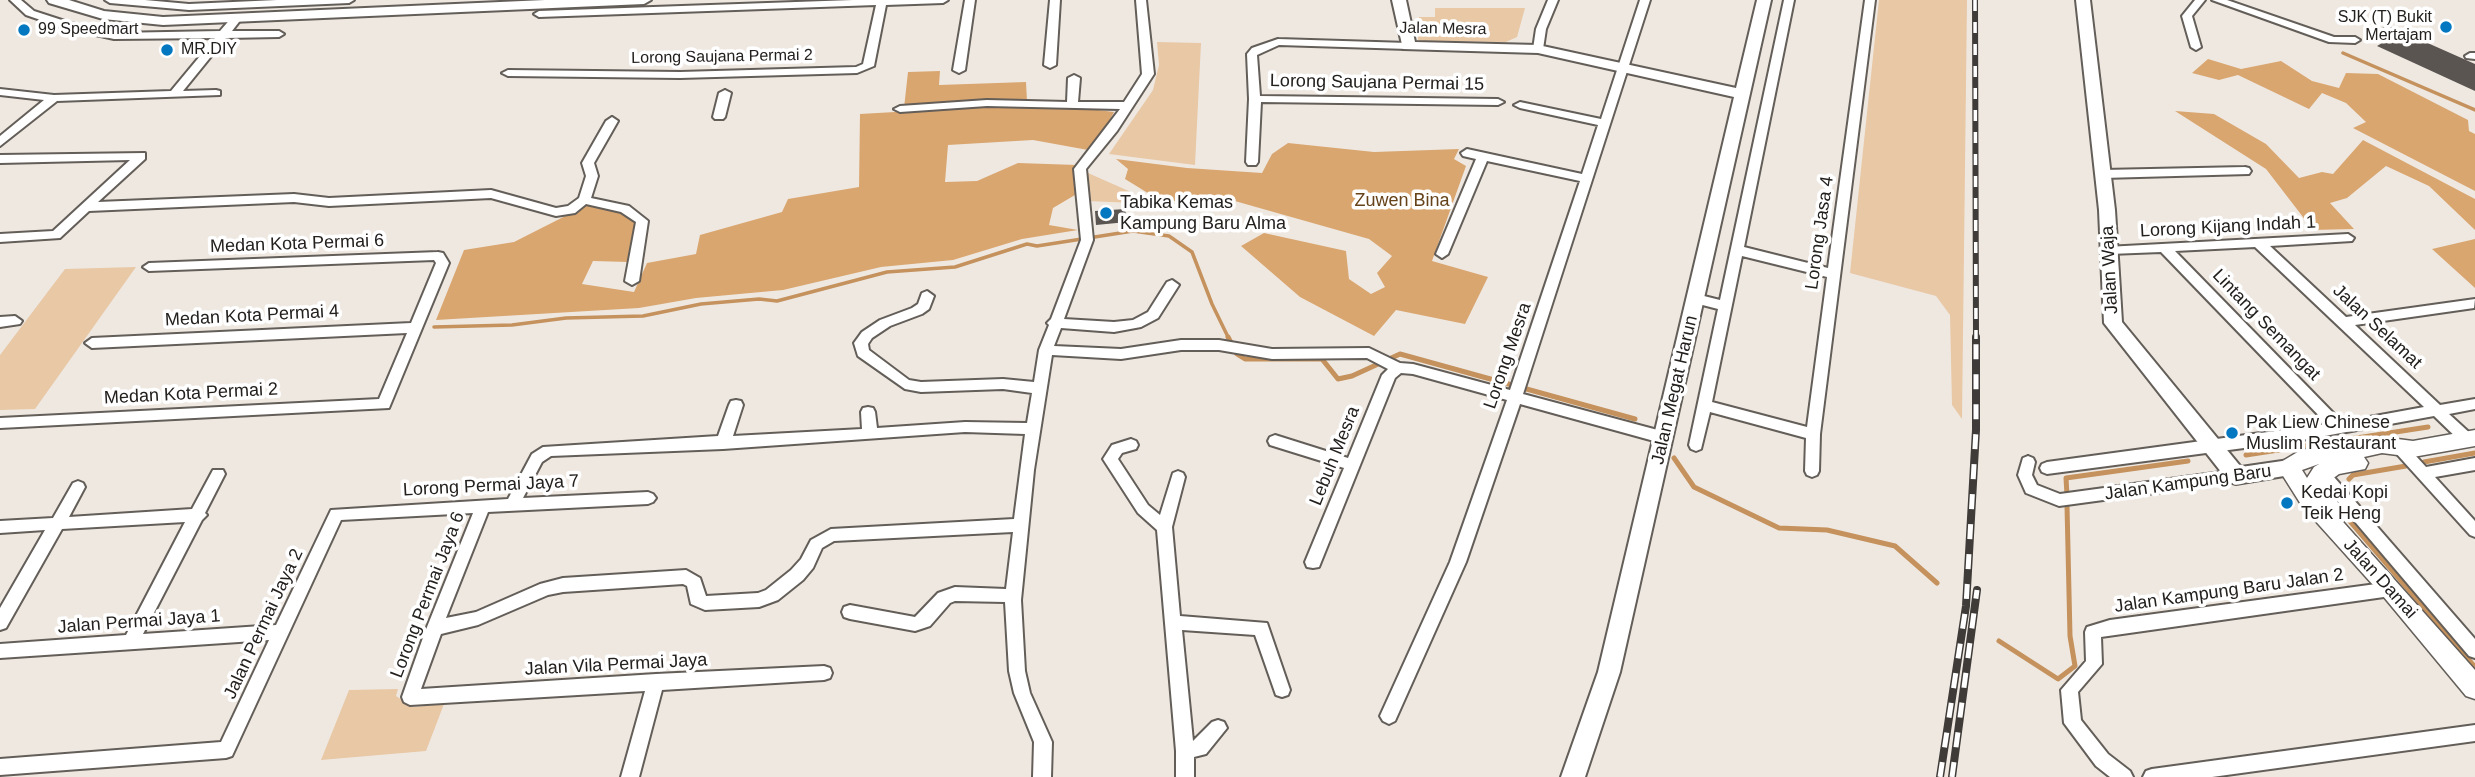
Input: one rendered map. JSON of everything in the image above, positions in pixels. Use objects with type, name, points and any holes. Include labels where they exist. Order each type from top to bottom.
[{"type":"main road","name":"Jalan Kampung Baru","points":[[2322,473],[2335,466],[2471,438]]},
{"type":"main road","name":"Jalan Kampung Baru","points":[[2289,468],[2301,459],[2382,445],[2406,450]]},
{"type":"main road","name":"Jalan Damai","points":[[2289,468],[2310,500],[2372,572],[2391,589],[2475,688]]},
{"type":"main road","points":[[2322,473],[2317,481],[2317,490],[2378,567],[2391,589]]},
{"type":"street","points":[[15,0],[30,13],[68,26],[114,36],[279,34]]},
{"type":"street","points":[[54,0],[103,15],[177,21],[644,0]]},
{"type":"street","points":[[110,0],[193,4],[349,0]]},
{"type":"street","points":[[539,14],[943,0]]},
{"type":"street","points":[[960,70],[970,0]]},
{"type":"street","points":[[1050,65],[1055,0]]},
{"type":"street","points":[[1042,777],[1043,742],[1022,693],[1017,671],[1014,596],[1032,429],[1046,350],[1086,235],[1080,169],[1113,128],[1148,74],[1141,0]]},
{"type":"street","points":[[1399,0],[1409,46]]},
{"type":"street","points":[[1538,49],[1541,29],[1553,0]]},
{"type":"street","name":"Lorong Mesra","points":[[1389,716],[1458,562],[1518,389],[1645,0]]},
{"type":"street","name":"Jalan Megat Harun","points":[[1573,777],[1609,672],[1665,438],[1740,94],[1764,0]]},
{"type":"street","name":"Jalan Megat Harun","points":[[1696,445],[1789,0]]},
{"type":"street","name":"Lorong Jasa 4","points":[[1812,471],[1813,434],[1870,0]]},
{"type":"street","name":"Jalan Waja","points":[[2083,0],[2103,174],[2113,323],[2236,476]]},
{"type":"street","points":[[2196,47],[2188,16],[2200,0]]},
{"type":"street","points":[[2217,0],[2333,40],[2355,40]]},
{"type":"street","name":"Lorong Saujana Permai 2","points":[[508,73],[680,75],[857,70],[868,66],[882,1]]},
{"type":"street","points":[[177,21],[193,4]]},
{"type":"street","points":[[174,94],[237,18]]},
{"type":"street","name":"Jalan Mesra","points":[[1252,162],[1255,99],[1252,54],[1264,45],[1278,43],[1538,49],[1740,94]]},
{"type":"street","points":[[1072,106],[1074,78]]},
{"type":"street","points":[[0,92],[54,98],[216,93]]},
{"type":"street","points":[[719,117],[725,93]]},
{"type":"street","points":[[0,142],[54,98]]},
{"type":"street","name":"Lorong Saujana Permai 15","points":[[1255,99],[1498,102]]},
{"type":"street","points":[[900,109],[987,103],[1128,105]]},
{"type":"street","points":[[1520,104],[1605,123]]},
{"type":"street","points":[[86,207],[295,198],[329,202],[491,194],[556,212],[571,209],[584,200],[592,176],[588,163],[612,121]]},
{"type":"street","points":[[1467,153],[1587,179]]},
{"type":"street","points":[[0,159],[141,156],[56,235],[0,238]]},
{"type":"street","points":[[1443,254],[1483,157]]},
{"type":"street","points":[[2103,174],[2245,171]]},
{"type":"street","points":[[584,200],[625,209],[642,221],[632,281]]},
{"type":"street","name":"Lorong Kijang Indah 1","points":[[2109,250],[2347,238]]},
{"type":"street","name":"Jalan Selamat","points":[[2259,243],[2437,410],[2471,438]]},
{"type":"street","name":"Lintang Semangat","points":[[2166,248],[2339,428]]},
{"type":"street","points":[[1737,250],[1834,274]]},
{"type":"street","name":"Medan Kota Permai 6","points":[[149,267],[438,256],[443,263],[415,328]]},
{"type":"street","points":[[1054,323],[1114,327],[1136,324],[1153,315],[1172,285]]},
{"type":"street","points":[[927,296],[924,306],[917,311],[885,323],[867,334],[861,343],[863,352],[905,384],[921,387],[1003,384],[1038,388]]},
{"type":"street","points":[[1696,299],[1725,306]]},
{"type":"street","points":[[2344,322],[2473,303]]},
{"type":"street","name":"Medan Kota Permai 4","points":[[92,343],[415,328]]},
{"type":"street","name":"Medan Kota Permai 2","points":[[0,423],[384,404],[415,328]]},
{"type":"street","points":[[1046,350],[1121,354],[1181,345],[1233,347],[1272,354],[1357,352],[1413,369],[1518,389],[1665,438]]},
{"type":"street","name":"Lebuh Mesra","points":[[1313,562],[1389,375],[1389,363]]},
{"type":"street","points":[[2047,467],[2214,447],[2475,404]]},
{"type":"street","points":[[723,443],[736,405]]},
{"type":"street","points":[[1705,405],[1813,434]]},
{"type":"street","points":[[868,412],[870,434]]},
{"type":"street","points":[[513,504],[537,458],[548,451],[965,427],[1032,429]]},
{"type":"street","points":[[1275,441],[1352,465]]},
{"type":"street","points":[[1131,445],[1117,449],[1110,459],[1143,509],[1164,527]]},
{"type":"street","points":[[2406,450],[2475,531]]},
{"type":"street","name":"Jalan Kampung Baru","points":[[2028,463],[2025,475],[2031,489],[2059,500],[2289,468]]},
{"type":"street","points":[[2423,473],[2475,464]]},
{"type":"street","points":[[2322,473],[2475,650]]},
{"type":"street","points":[[131,642],[218,474]]},
{"type":"street","points":[[1178,477],[1164,527],[1185,751],[1185,777]]},
{"type":"street","points":[[0,623],[78,487]]},
{"type":"street","name":"Lorong Permai Jaya 7","points":[[336,514],[648,498]]},
{"type":"street","name":"Lorong Permai Jaya 6","points":[[410,697],[483,506]]},
{"type":"street","name":"Jalan Permai Jaya 2","points":[[0,767],[226,750],[336,514]]},
{"type":"street","points":[[0,527],[199,515]]},
{"type":"street","points":[[435,628],[478,618],[546,589],[575,584],[686,577],[694,583],[697,599],[705,603],[759,600],[772,595],[797,575],[807,563],[816,544],[831,535],[1021,525]]},
{"type":"street","name":"Jalan Kampung Baru Jalan 2","points":[[2124,777],[2102,760],[2073,723],[2069,690],[2094,664],[2093,632],[2110,626],[2391,589]]},
{"type":"street","points":[[850,612],[915,624],[924,621],[944,598],[956,594],[1014,596]]},
{"type":"street","points":[[1173,622],[1261,628],[1282,690]]},
{"type":"street","name":"Jalan Permai Jaya 1","points":[[0,650],[281,632]]},
{"type":"street","name":"Jalan Vila Permai Jaya","points":[[410,697],[824,673]]},
{"type":"street","points":[[630,777],[656,681]]},
{"type":"street","points":[[1185,751],[1200,748],[1218,728]]},
{"type":"street","points":[[2152,777],[2475,733]]},
{"type":"shaded area","points":[[1879,0],[1967,0],[1962,419],[1952,405],[1950,315],[1936,296],[1850,273]]},
{"type":"shaded area","points":[[1435,8],[1525,8],[1517,37],[1506,42],[1418,41],[1419,17],[1435,17]]},
{"type":"shaded area","points":[[1157,42],[1201,43],[1195,165],[1109,154],[1153,90],[1159,65]]},
{"type":"shaded area","points":[[1088,173],[1131,192],[1133,203],[1087,201]]},
{"type":"shaded area","points":[[136,267],[35,409],[0,410],[0,355],[65,269]]},
{"type":"shaded area","points":[[398,689],[396,696],[413,707],[444,704],[426,751],[321,760],[349,690]]},
{"type":"green space","points":[[2208,59],[2241,69],[2281,61],[2312,81],[2339,88],[2346,73],[2378,74],[2468,120],[2469,131],[2475,134],[2475,191],[2353,128],[2366,122],[2346,103],[2322,93],[2309,109],[2238,75],[2219,80],[2192,73]]},
{"type":"green space","points":[[940,71],[939,85],[1026,82],[1027,101],[1114,112],[1103,133],[1088,150],[1033,140],[948,145],[945,182],[977,181],[1018,163],[1077,165],[1073,174],[1075,195],[1053,208],[1049,225],[1078,230],[1022,239],[953,260],[881,267],[783,290],[696,298],[639,308],[436,320],[464,250],[514,242],[587,205],[622,212],[636,222],[628,262],[593,261],[582,284],[634,292],[647,263],[696,254],[700,235],[782,212],[788,199],[859,187],[860,114],[895,112],[904,108],[908,72]]},
{"type":"green space","points":[[2175,111],[2214,114],[2266,144],[2299,178],[2322,172],[2333,174],[2363,140],[2475,199],[2475,230],[2429,186],[2386,166],[2347,198],[2330,203],[2354,229],[2313,230],[2266,169]]},
{"type":"green space","name":"Zuwen Bina","points":[[1288,143],[1374,152],[1459,149],[1454,159],[1466,166],[1432,261],[1488,277],[1465,324],[1396,310],[1374,336],[1300,297],[1241,246],[1264,233],[1346,251],[1349,279],[1371,294],[1385,287],[1377,273],[1392,256],[1369,239],[1210,194],[1164,203],[1125,179],[1128,169],[1116,159],[1187,168],[1262,173],[1272,154]]},
{"type":"green space","points":[[2475,239],[2475,288],[2432,249]]},
{"type":"building","points":[[2387,25],[2475,64],[2475,91],[2377,46],[2389,39],[2375,32]]},
{"type":"building","points":[[1125,209],[1127,222],[1096,225],[1095,211]]},
{"type":"waterway","points":[[2343,53],[2475,110]]},
{"type":"waterway","points":[[434,327],[512,325],[566,318],[643,316],[701,304],[759,299],[777,301],[887,272],[955,267],[1027,244],[1037,246],[1133,231],[1169,236],[1192,252],[1228,338]]},
{"type":"waterway","points":[[1228,338],[1237,354],[1245,359],[1322,359],[1338,379],[1352,376],[1400,354],[1635,419]]},
{"type":"waterway","points":[[2246,455],[2428,427]]},
{"type":"waterway","points":[[2424,462],[2475,453]]},
{"type":"waterway","points":[[1674,458],[1694,487],[1779,528],[1827,530],[1895,546],[1937,583]]},
{"type":"waterway","points":[[2067,495],[2066,478],[2188,461]]},
{"type":"waterway","points":[[2349,479],[2353,475],[2406,466]]},
{"type":"waterway","points":[[1999,641],[2058,679],[2075,666],[2070,636],[2067,506]]},
{"type":"waterway","points":[[2343,513],[2475,667]]},
{"type":"railway","points":[[1975,0],[1976,339]]},
{"type":"railway","points":[[1940,777],[1966,606],[1976,430],[1976,339]]},
{"type":"railway","points":[[1952,777],[1977,590]]},
{"type":"place","name":"SJK (T) Bukit Mertajam","points":[[2446,27]]},
{"type":"place","name":"99 Speedmart","points":[[24,30]]},
{"type":"place","name":"MR.DIY","points":[[167,50]]},
{"type":"place","name":"Tabika Kemas Kampung Baru Alma","points":[[1106,213]]},
{"type":"place","name":"Pak Liew Chinese Muslim Restaurant","points":[[2232,433]]},
{"type":"place","name":"Kedai Kopi Teik Heng","points":[[2287,503]]}]
